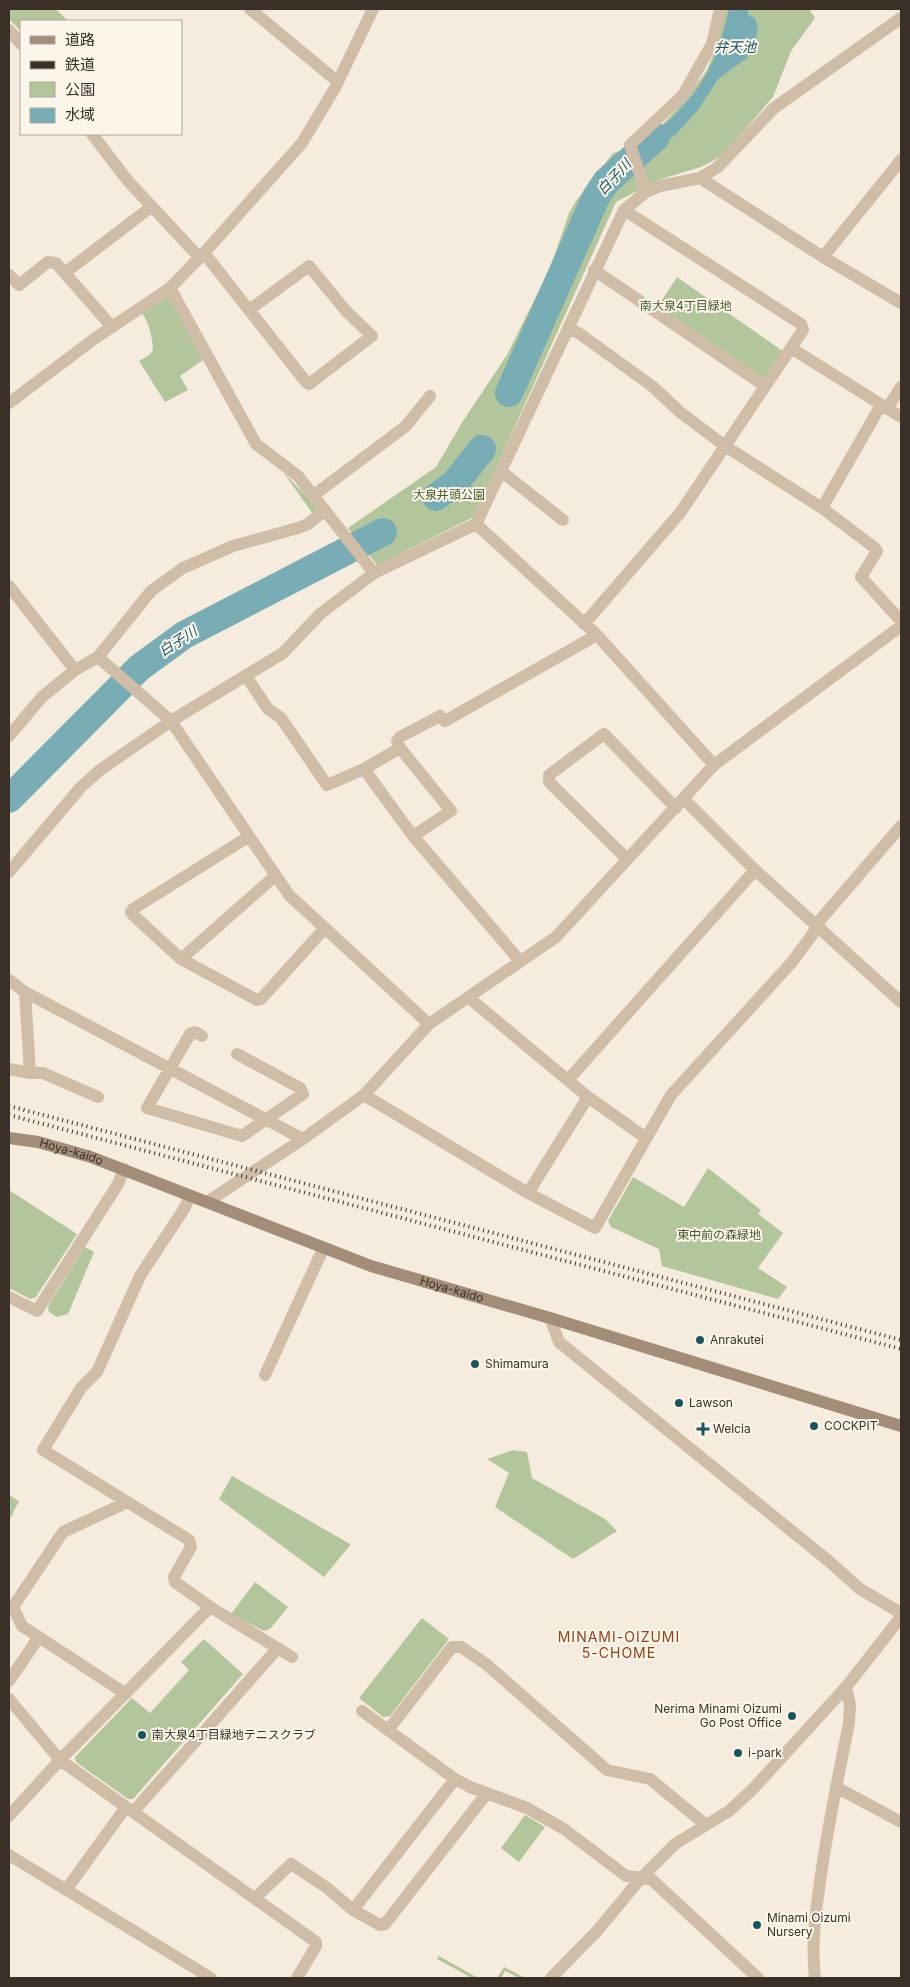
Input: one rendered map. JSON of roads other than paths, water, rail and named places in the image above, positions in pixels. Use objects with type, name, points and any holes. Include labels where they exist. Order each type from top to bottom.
[{"type":"main road","name":"Hoya-kaido","points":[[9,1138],[65,1148],[124,1169],[370,1266],[550,1318],[901,1426]]},
{"type":"street","points":[[250,9],[338,82]]},
{"type":"street","points":[[9,403],[112,327],[170,288],[202,255],[302,143],[338,82],[373,9]]},
{"type":"street","points":[[646,192],[630,145],[683,95],[712,44],[720,9]]},
{"type":"street","points":[[9,872],[94,776],[171,721],[283,654],[320,614],[374,574],[476,524],[569,328],[594,270],[624,210],[646,192],[660,186],[700,178],[724,163],[774,108],[833,65],[900,22]]},
{"type":"street","points":[[9,30],[20,43]]},
{"type":"street","points":[[93,135],[128,181],[151,207],[202,255],[309,384],[372,336],[346,311],[309,266],[249,310]]},
{"type":"street","points":[[823,257],[901,160]]},
{"type":"street","points":[[700,178],[823,257],[901,303]]},
{"type":"street","points":[[66,272],[151,207]]},
{"type":"street","points":[[584,624],[680,513],[802,330],[801,324],[624,210]]},
{"type":"street","points":[[9,275],[16,282],[22,284],[53,261],[66,272],[112,327]]},
{"type":"street","points":[[594,270],[765,386]]},
{"type":"street","points":[[170,288],[253,440],[276,462],[297,474],[374,574]]},
{"type":"street","points":[[569,328],[652,386],[680,412],[725,446],[822,508],[875,548],[877,551],[876,556],[861,577],[901,621]]},
{"type":"street","points":[[791,348],[901,417]]},
{"type":"street","points":[[822,508],[884,407],[901,387]]},
{"type":"street","points":[[314,494],[406,426],[430,396]]},
{"type":"street","points":[[502,472],[563,520]]},
{"type":"street","points":[[9,736],[42,697],[75,670],[98,657],[151,591],[183,568],[232,546],[308,524],[325,510]]},
{"type":"street","points":[[476,524],[597,635],[714,766]]},
{"type":"street","points":[[9,586],[75,670]]},
{"type":"street","points":[[207,1202],[303,1139],[364,1095],[429,1024],[556,937],[714,766],[901,626]]},
{"type":"street","points":[[413,836],[451,811],[400,748],[397,741],[400,737],[440,716],[445,721],[597,635]]},
{"type":"street","points":[[98,657],[171,721],[289,895],[429,1024]]},
{"type":"street","points":[[246,676],[268,709],[281,718],[324,784],[330,785],[364,769],[400,748]]},
{"type":"street","points":[[627,858],[549,782],[549,775],[604,734],[901,1002]]},
{"type":"street","points":[[364,769],[413,836],[520,961]]},
{"type":"street","points":[[364,1095],[528,1193],[595,1228],[671,1095],[792,962],[821,918],[901,826]]},
{"type":"street","points":[[248,837],[131,912],[181,959],[254,999],[260,1000],[324,929]]},
{"type":"street","points":[[568,1080],[755,870]]},
{"type":"street","points":[[181,959],[275,876]]},
{"type":"street","points":[[9,980],[25,992],[266,1122],[303,1139]]},
{"type":"street","points":[[25,992],[30,1073]]},
{"type":"street","points":[[468,997],[588,1097],[615,1118],[646,1138]]},
{"type":"street","points":[[202,1036],[192,1032],[147,1106],[150,1110],[238,1135],[246,1134],[266,1122],[301,1096],[303,1092],[237,1054]]},
{"type":"street","points":[[9,1069],[42,1073],[98,1096]]},
{"type":"street","points":[[528,1193],[588,1097]]},
{"type":"street","points":[[9,1297],[37,1311],[118,1184],[124,1169]]},
{"type":"street","points":[[190,1196],[184,1209],[140,1276],[97,1372],[81,1388],[44,1448],[45,1453],[189,1540],[191,1546],[174,1577],[175,1582],[210,1608],[292,1657]]},
{"type":"street","points":[[265,1375],[323,1249]]},
{"type":"street","points":[[550,1318],[559,1342],[831,1563],[860,1589],[901,1613]]},
{"type":"street","points":[[123,1500],[121,1505],[63,1532],[14,1604],[13,1610],[19,1624],[126,1694]]},
{"type":"street","points":[[9,1816],[60,1760],[210,1608]]},
{"type":"street","points":[[551,1978],[597,1931],[641,1878],[675,1844],[729,1811],[752,1790],[846,1687],[901,1617]]},
{"type":"street","points":[[9,1681],[39,1637]]},
{"type":"street","points":[[388,1730],[452,1647],[461,1647],[486,1664],[607,1770],[650,1779],[706,1825]]},
{"type":"street","points":[[66,1890],[130,1810],[278,1648]]},
{"type":"street","points":[[815,1978],[813,1938],[815,1913],[848,1723],[850,1705],[846,1687]]},
{"type":"street","points":[[9,1699],[60,1760],[317,1944],[296,1978]]},
{"type":"street","points":[[362,1711],[456,1779],[487,1794],[527,1808],[564,1829],[626,1876],[651,1879],[758,1978]]},
{"type":"street","points":[[353,1910],[456,1779]]},
{"type":"street","points":[[836,1788],[901,1822]]},
{"type":"street","points":[[255,1898],[291,1864],[326,1887],[353,1910],[380,1925],[385,1924],[487,1794]]},
{"type":"street","points":[[9,1855],[211,1978]]},
{"type":"water","name":"弁天池","points":[[729,9],[747,9],[749,16],[755,18],[758,28],[756,39],[747,58],[718,79],[698,110],[677,133],[639,163],[635,151],[685,104],[707,73],[723,34]]},
{"type":"waterway","name":"白子川","points":[[509,393],[596,197],[606,182],[656,137]]},
{"type":"waterway","name":"白子川","points":[[436,497],[455,483],[482,449]]},
{"type":"waterway","name":"白子川","points":[[9,799],[139,668],[184,635],[383,532]]},
{"type":"railway","points":[[9,1106],[901,1340]]},
{"type":"railway","points":[[9,1115],[901,1349]]},
{"type":"place","name":"Anrakutei","points":[[700,1340]]},
{"type":"place","name":"Shimamura","points":[[475,1364]]},
{"type":"place","name":"Lawson","points":[[679,1403]]},
{"type":"place","name":"COCKPIT","points":[[814,1426]]},
{"type":"place","name":"Welcia","points":[[703,1429]]},
{"type":"place","name":"Nerima Minami Oizumi Go Post Office","points":[[792,1716]]},
{"type":"place","name":"南大泉4丁目緑地テニスクラブ","points":[[142,1735]]},
{"type":"place","name":"i-park","points":[[738,1753]]},
{"type":"place","name":"Minami Oizumi Nursery","points":[[757,1925]]},
{"type":"district","name":"MINAMI-OIZUMI 5-CHOME","points":[[619,1645]]},
{"type":"park label","name":"南大泉4丁目緑地","points":[[686,306]]},
{"type":"park label","name":"大泉井頭公園","points":[[449,495]]},
{"type":"park label","name":"東中前の森緑地","points":[[719,1235]]}]
